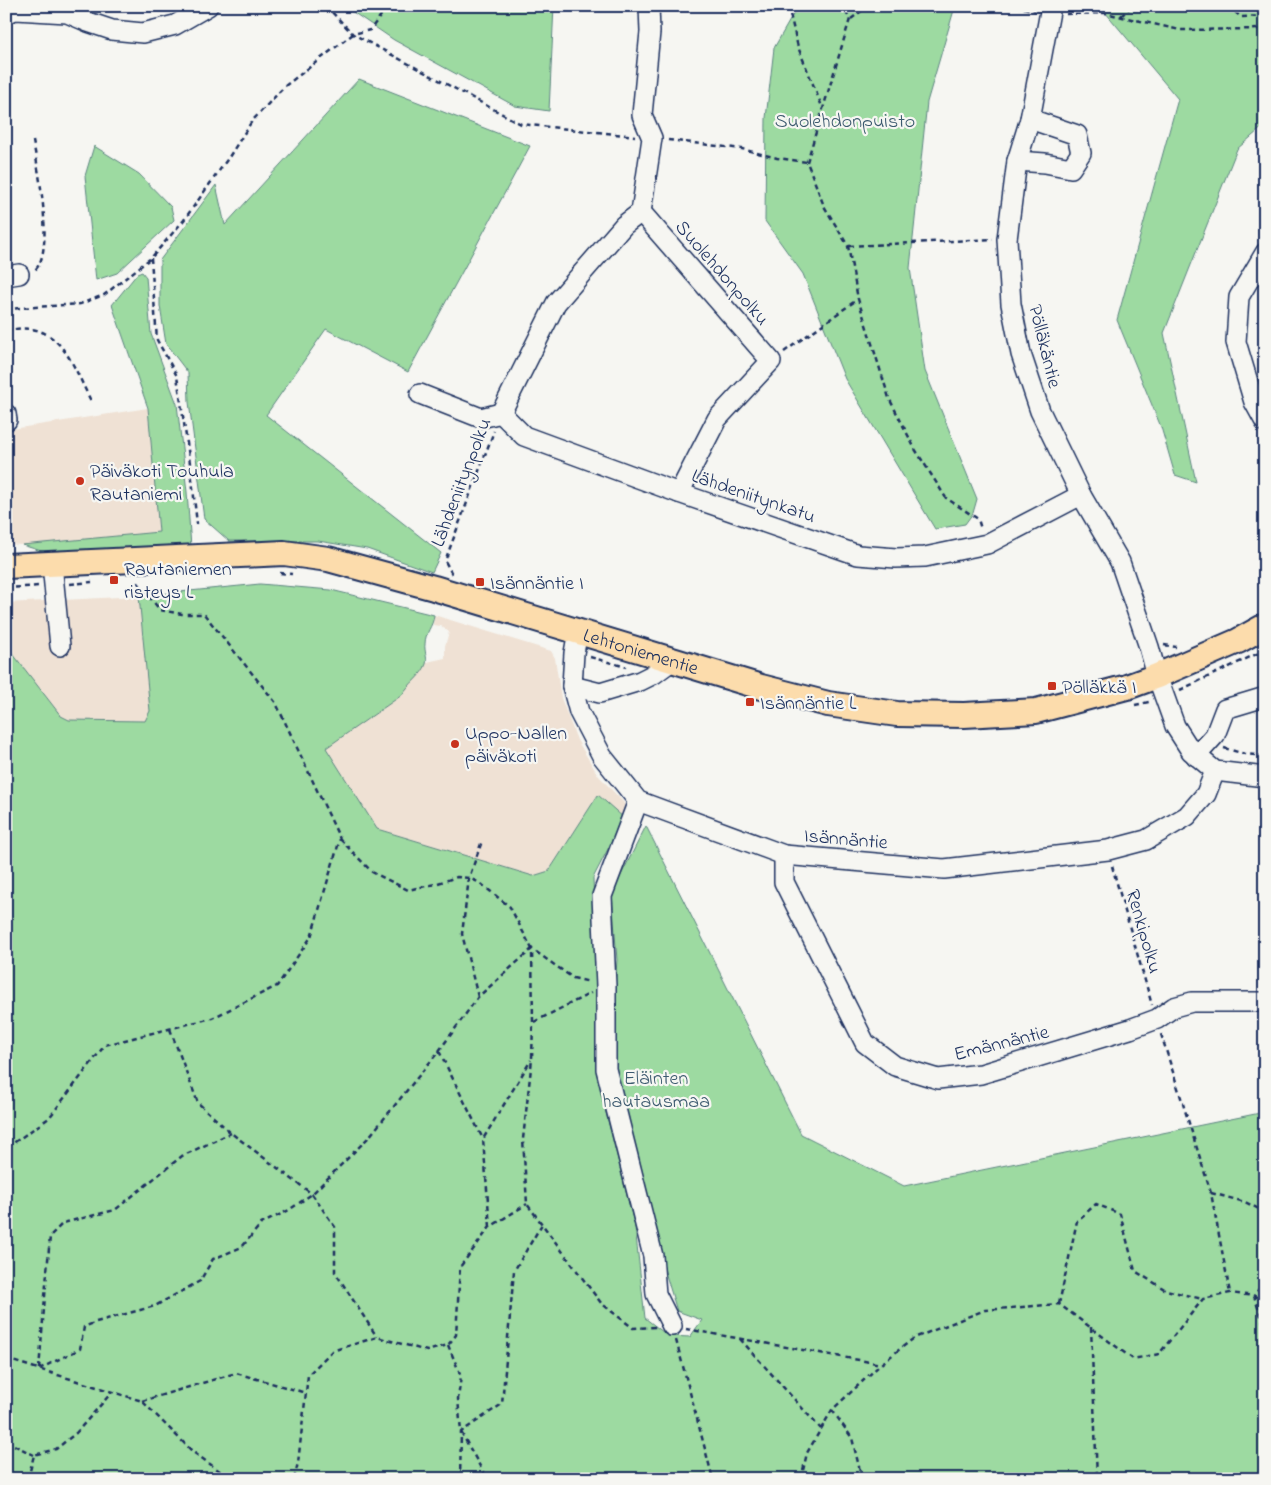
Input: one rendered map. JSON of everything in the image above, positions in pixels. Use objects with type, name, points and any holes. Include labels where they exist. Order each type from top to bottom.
[{"type":"main road","name":"Lehtoniementie","points":[[6,566],[284,553],[328,559],[424,585],[761,687],[828,704],[897,714],[964,715],[1036,711],[1127,687],[1157,676],[1238,641],[1265,626]]},
{"type":"street","points":[[6,13],[16,10],[67,12],[112,30],[143,33],[175,25],[208,6]]},
{"type":"street","points":[[420,394],[481,418],[501,413],[556,303],[624,225],[641,212],[652,138],[642,115],[650,32],[649,6]]},
{"type":"street","name":"Pölläkäntie","points":[[1051,10],[1030,118],[1017,161],[1007,239],[1011,304],[1021,354],[1040,411],[1081,495],[1120,562],[1175,726],[1196,756],[1215,771]]},
{"type":"street","points":[[1017,161],[1045,163],[1071,168],[1081,154],[1077,135],[1030,118]]},
{"type":"street","name":"Suolehdonpolku","points":[[641,212],[770,361]]},
{"type":"street","points":[[1265,252],[1239,297],[1236,342],[1254,402],[1265,422]]},
{"type":"street","points":[[679,493],[717,419],[770,361]]},
{"type":"street","name":"Lähdeniitynkatu","points":[[501,413],[524,436],[679,493],[858,555],[896,558],[925,557],[987,544],[1081,495]]},
{"type":"street","points":[[52,564],[60,646]]},
{"type":"street","points":[[578,631],[574,653],[572,686],[579,712],[602,756],[638,801],[602,896],[606,986],[606,1069],[653,1256],[656,1294],[672,1326]]},
{"type":"street","points":[[572,686],[600,692],[640,681],[674,660]]},
{"type":"street","points":[[1196,756],[1215,735],[1226,709],[1265,697]]},
{"type":"street","points":[[1215,771],[1265,777]]},
{"type":"street","name":"Isännäntie","points":[[638,801],[784,855],[944,869],[1108,850],[1146,840],[1187,816],[1206,794],[1215,771]]},
{"type":"street","name":"Emännäntie","points":[[784,855],[784,882],[865,1043],[895,1066],[938,1079],[981,1074],[1130,1029],[1157,1019],[1174,1007],[1192,1002],[1265,1002]]},
{"type":"path","points":[[326,6],[353,34],[520,124],[742,149],[776,158],[807,162]]},
{"type":"path","points":[[6,309],[80,304],[104,295],[151,258],[184,220],[252,121],[285,86],[353,34],[370,30],[388,6]]},
{"type":"path","points":[[788,6],[798,47],[823,109]]},
{"type":"path","points":[[842,6],[850,19]]},
{"type":"path","points":[[868,6],[850,19],[807,162],[824,206],[848,246],[858,299],[889,398],[915,450],[946,498],[978,519],[987,544]]},
{"type":"path","points":[[1121,16],[1132,6]]},
{"type":"path","points":[[1228,6],[1241,17],[1265,16]]},
{"type":"path","points":[[1051,10],[1105,13],[1180,30],[1265,29]]},
{"type":"path","points":[[13,275],[30,273],[41,262],[45,234],[34,141]]},
{"type":"path","points":[[848,246],[1007,239]]},
{"type":"path","points":[[151,258],[157,340],[177,376],[197,524]]},
{"type":"path","points":[[770,361],[858,299]]},
{"type":"path","points":[[6,331],[32,329],[54,338],[66,353],[91,401]]},
{"type":"path","name":"Lähdeniitynpolku","points":[[458,576],[451,573],[445,560],[501,413]]},
{"type":"path","points":[[135,579],[160,610],[182,614],[204,614],[276,703],[340,839],[372,872],[408,890],[457,877],[469,878],[480,883],[510,907],[532,949],[532,1059],[523,1139],[527,1204],[601,1303],[633,1328],[672,1326],[881,1364]]},
{"type":"path","points":[[1209,741],[1238,752],[1265,756]]},
{"type":"path","points":[[6,1144],[12,1144],[49,1118],[105,1045],[212,1018],[277,986],[310,937],[340,839]]},
{"type":"path","points":[[478,997],[462,934],[469,878],[482,841]]},
{"type":"path","name":"Renkipolku","points":[[1108,850],[1157,1019],[1211,1193],[1230,1293]]},
{"type":"path","points":[[532,949],[573,978],[606,986]]},
{"type":"path","points":[[39,1369],[80,1349],[84,1326],[155,1306],[200,1281],[214,1259],[242,1247],[261,1224],[289,1210],[312,1194],[369,1137],[439,1051],[478,997],[532,949]]},
{"type":"path","points":[[533,1022],[606,986]]},
{"type":"path","points":[[170,1029],[198,1103],[231,1133],[312,1194],[335,1227],[335,1272],[376,1337]]},
{"type":"path","points":[[439,1051],[483,1140],[490,1227]]},
{"type":"path","points":[[483,1140],[532,1059]]},
{"type":"path","points":[[39,1369],[50,1236],[63,1223],[115,1210],[182,1156],[231,1133]]},
{"type":"path","points":[[1211,1193],[1245,1202],[1265,1212]]},
{"type":"path","points":[[294,1479],[298,1463],[308,1375],[332,1351],[376,1337],[427,1350],[448,1345],[456,1335],[460,1267],[490,1227],[527,1204]]},
{"type":"path","points":[[1059,1304],[1077,1221],[1096,1204],[1120,1214],[1135,1271],[1166,1290],[1203,1299],[1230,1293],[1254,1296],[1265,1300]]},
{"type":"path","points":[[461,1432],[502,1404],[514,1271],[542,1224]]},
{"type":"path","points":[[1254,1296],[1265,1280]]},
{"type":"path","points":[[1254,1296],[1265,1328]]},
{"type":"path","points":[[801,1479],[807,1453],[832,1410],[881,1364],[914,1338],[985,1310],[1059,1304],[1133,1359],[1159,1354],[1203,1299]]},
{"type":"path","points":[[672,1326],[713,1479]]},
{"type":"path","points":[[1090,1327],[1097,1479]]},
{"type":"path","points":[[739,1338],[821,1429]]},
{"type":"path","points":[[448,1345],[461,1376],[458,1400],[461,1432],[460,1479]]},
{"type":"path","points":[[6,1359],[142,1401],[193,1452],[231,1479]]},
{"type":"path","points":[[142,1401],[236,1373],[306,1393]]},
{"type":"path","points":[[6,1441],[34,1455],[56,1449],[76,1433],[112,1392]]},
{"type":"path","points":[[832,1410],[852,1438],[862,1479]]},
{"type":"path","points":[[461,1432],[487,1479]]},
{"type":"path","points":[[28,1479],[34,1455]]},
{"type":"shaded area","name":"Päiväkoti Touhula Rautaniemi","points":[[148,408],[159,532],[48,543],[6,544],[6,430]]},
{"type":"shaded area","points":[[139,596],[150,711],[145,721],[69,720],[61,716],[6,645],[6,603]]},
{"type":"shaded area","name":"Uppo-Nallen päiväkoti","points":[[434,615],[551,651],[555,658],[561,698],[577,740],[598,775],[624,803],[626,811],[624,818],[598,795],[549,871],[533,876],[377,829],[326,748],[402,695],[427,662],[445,658],[445,646],[449,632],[441,626],[433,625]]},
{"type":"green space","points":[[344,6],[554,6],[549,111],[515,106],[394,40]]},
{"type":"green space","name":"Suolehdonpuisto","points":[[798,6],[953,6],[954,10],[927,102],[910,268],[925,371],[977,499],[973,513],[965,524],[935,529],[845,379],[803,274],[765,221],[766,118],[774,48]]},
{"type":"green space","points":[[1100,6],[1265,6],[1265,125],[1237,149],[1164,333],[1196,482],[1175,475],[1161,427],[1117,320],[1178,99]]},
{"type":"green space","points":[[359,79],[530,146],[408,372],[326,329],[266,415],[441,553],[432,572],[367,549],[318,541],[229,541],[204,519],[189,402],[188,373],[166,344],[160,306],[160,260],[216,185],[225,225]]},
{"type":"green space","points":[[94,146],[139,174],[171,207],[174,220],[117,273],[96,280],[85,176]]},
{"type":"green space","points":[[142,272],[146,277],[151,334],[177,404],[191,547],[48,553],[22,545],[159,532],[148,408],[112,305],[137,274]]},
{"type":"green space","name":"Eläinten hautausmaa","points":[[260,584],[331,590],[434,615],[425,640],[426,662],[421,672],[402,695],[326,748],[377,829],[533,876],[549,871],[598,795],[624,818],[593,878],[601,1093],[635,1227],[645,1318],[668,1336],[690,1337],[702,1320],[677,1311],[655,1239],[614,1064],[614,1000],[617,960],[612,893],[646,826],[801,1134],[904,1186],[1265,1112],[1265,1479],[6,1479],[6,645],[61,716],[69,720],[145,721],[150,711],[139,596]]},
{"type":"place","name":"Päiväkoti Touhula Rautaniemi","points":[[80,481]]},
{"type":"place","name":"Rautaniemen risteys L","points":[[114,580]]},
{"type":"place","name":"Isännäntie I","points":[[480,582]]},
{"type":"place","name":"Pölläkkä I","points":[[1052,686]]},
{"type":"place","name":"Isännäntie L","points":[[750,702]]},
{"type":"place","name":"Uppo-Nallen päiväkoti","points":[[455,744]]}]
